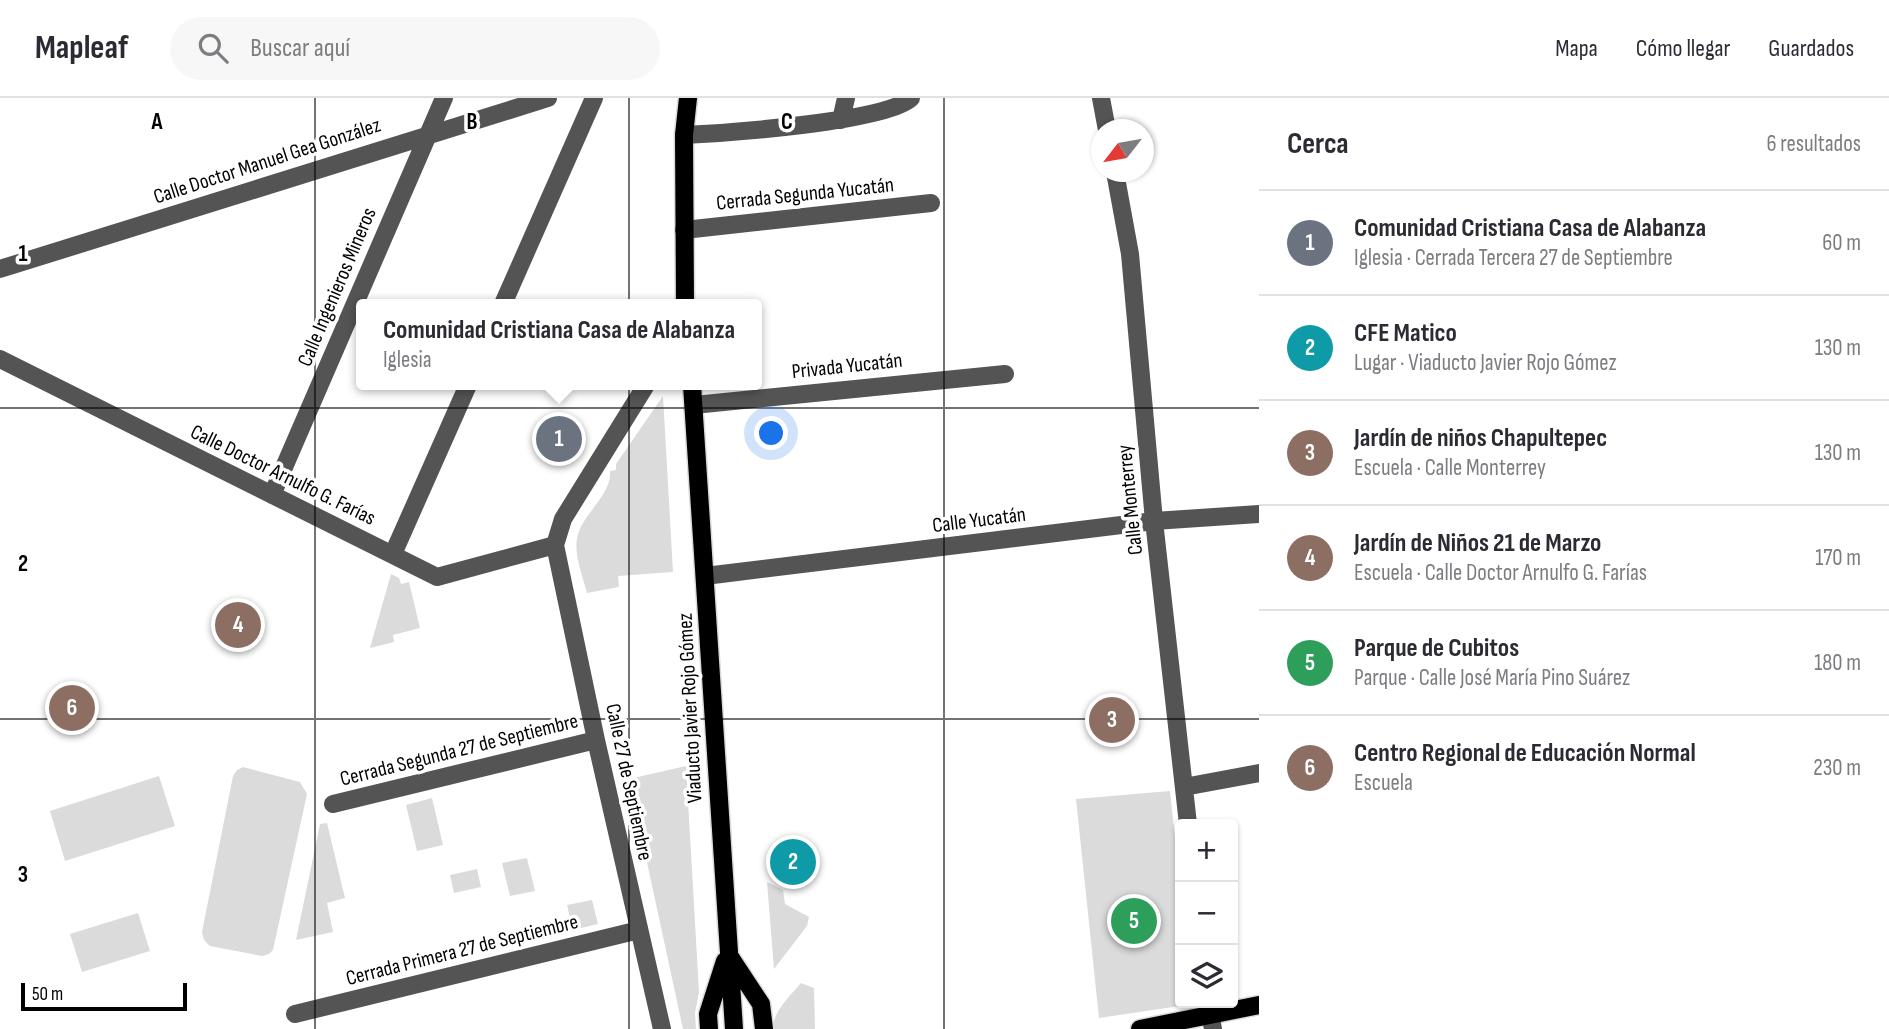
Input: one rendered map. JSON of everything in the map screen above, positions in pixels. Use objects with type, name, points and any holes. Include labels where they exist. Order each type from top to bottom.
[{"type":"main road","points":[[685,299],[684,135],[688,98]]},
{"type":"main road","name":"Viaducto Javier Rojo Gómez","points":[[692,390],[734,1029]]},
{"type":"main road","points":[[709,1029],[708,1014],[728,955]]},
{"type":"main road","points":[[728,955],[761,1004],[764,1029]]},
{"type":"main road","points":[[1140,1029],[1259,1005]]},
{"type":"street","name":"Calle Ingenieros Mineros","points":[[357,299],[444,98]]},
{"type":"street","name":"Calle Doctor Manuel Gea González","points":[[0,269],[548,98]]},
{"type":"street","points":[[505,299],[594,98]]},
{"type":"street","points":[[841,120],[846,98]]},
{"type":"street","points":[[684,135],[841,120],[900,106],[911,98]]},
{"type":"street","points":[[1101,98],[1105,119]]},
{"type":"street","name":"Calle Monterrey","points":[[1117,182],[1130,254],[1154,521],[1187,819]]},
{"type":"street","name":"Cerrada Segunda Yucatán","points":[[684,230],[931,203]]},
{"type":"street","name":"Calle Ingenieros Mineros","points":[[272,495],[356,301]]},
{"type":"street","name":"Calle Doctor Arnulfo G. Farías","points":[[0,359],[437,577],[555,545]]},
{"type":"street","name":"Privada Yucatán","points":[[694,405],[1005,374]]},
{"type":"street","points":[[393,554],[466,390]]},
{"type":"street","points":[[555,545],[563,519],[643,390]]},
{"type":"street","name":"Calle Yucatán","points":[[705,576],[1154,521],[1259,514]]},
{"type":"street","name":"Calle 27 de Septiembre","points":[[555,545],[662,1029]]},
{"type":"street","name":"Cerrada Segunda 27 de Septiembre","points":[[333,804],[596,740]]},
{"type":"street","points":[[1184,787],[1259,773]]},
{"type":"street","name":"Cerrada Primera 27 de Septiembre","points":[[295,1014],[639,930]]},
{"type":"shaded area","points":[[663,396],[673,572],[618,576],[619,587],[587,593],[577,552],[580,530],[606,489],[610,471],[616,470],[616,464]]},
{"type":"shaded area","points":[[391,574],[399,578],[401,584],[409,582],[420,628],[393,635],[394,642],[370,648]]},
{"type":"shaded area","points":[[686,766],[699,992],[695,1013],[696,1029],[683,1029],[629,779]]},
{"type":"shaded area","points":[[243,767],[300,782],[307,794],[273,950],[262,956],[210,946],[204,940],[202,932],[233,776]]},
{"type":"shaded area","points":[[159,776],[175,826],[65,861],[50,811]]},
{"type":"shaded area","points":[[1170,791],[1175,838],[1175,1007],[1099,1018],[1076,799]]},
{"type":"shaded area","points":[[432,798],[443,845],[417,851],[406,805]]},
{"type":"shaded area","points":[[327,823],[345,898],[327,903],[333,932],[296,940],[320,824]]},
{"type":"shaded area","points":[[527,858],[535,891],[510,896],[502,863]]},
{"type":"shaded area","points":[[477,869],[481,887],[454,893],[450,875]]},
{"type":"shaded area","points":[[767,882],[783,890],[785,904],[809,917],[807,926],[774,969]]},
{"type":"shaded area","points":[[592,900],[598,924],[573,930],[567,905]]},
{"type":"shaded area","points":[[138,913],[150,951],[82,972],[70,934]]},
{"type":"shaded area","points":[[801,983],[814,988],[815,1029],[773,1029],[779,1010]]},
{"type":"place","name":"Comunidad Cristiana Casa de Alabanza","points":[[559,439]]},
{"type":"place","name":"Jardín de Niños 21 de Marzo","points":[[238,625]]},
{"type":"place","name":"Centro Regional de Educación Normal","points":[[72,708]]},
{"type":"place","name":"Jardín de niños Chapultepec","points":[[1112,720]]},
{"type":"place","name":"CFE Matico","points":[[793,862]]},
{"type":"place","name":"Parque de Cubitos","points":[[1134,921]]}]
